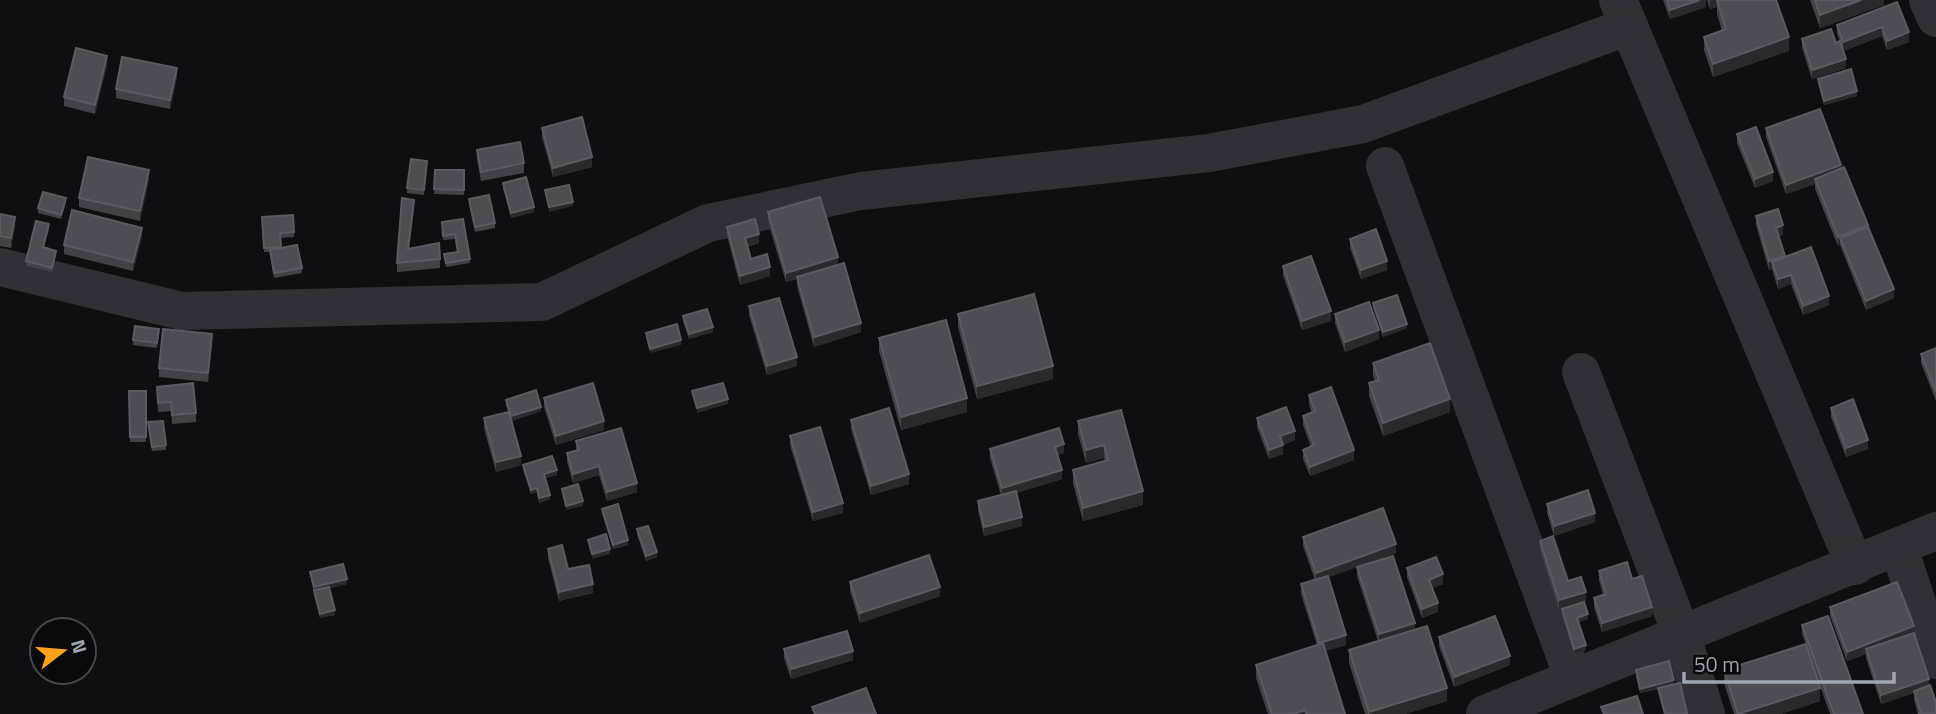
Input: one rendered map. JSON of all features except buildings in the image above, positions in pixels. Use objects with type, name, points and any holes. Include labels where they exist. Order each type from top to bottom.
[{"type":"street","points":[[1928,0],[1936,19]]},
{"type":"street","points":[[0,267],[182,311],[542,302],[708,223],[861,191],[1209,153],[1363,124],[1623,13],[1854,566]]},
{"type":"street","points":[[1385,166],[1573,677]]},
{"type":"street","points":[[1581,372],[1682,636],[1706,714]]},
{"type":"street","points":[[1485,714],[1936,531]]},
{"type":"street","points":[[1899,548],[1936,660]]}]
